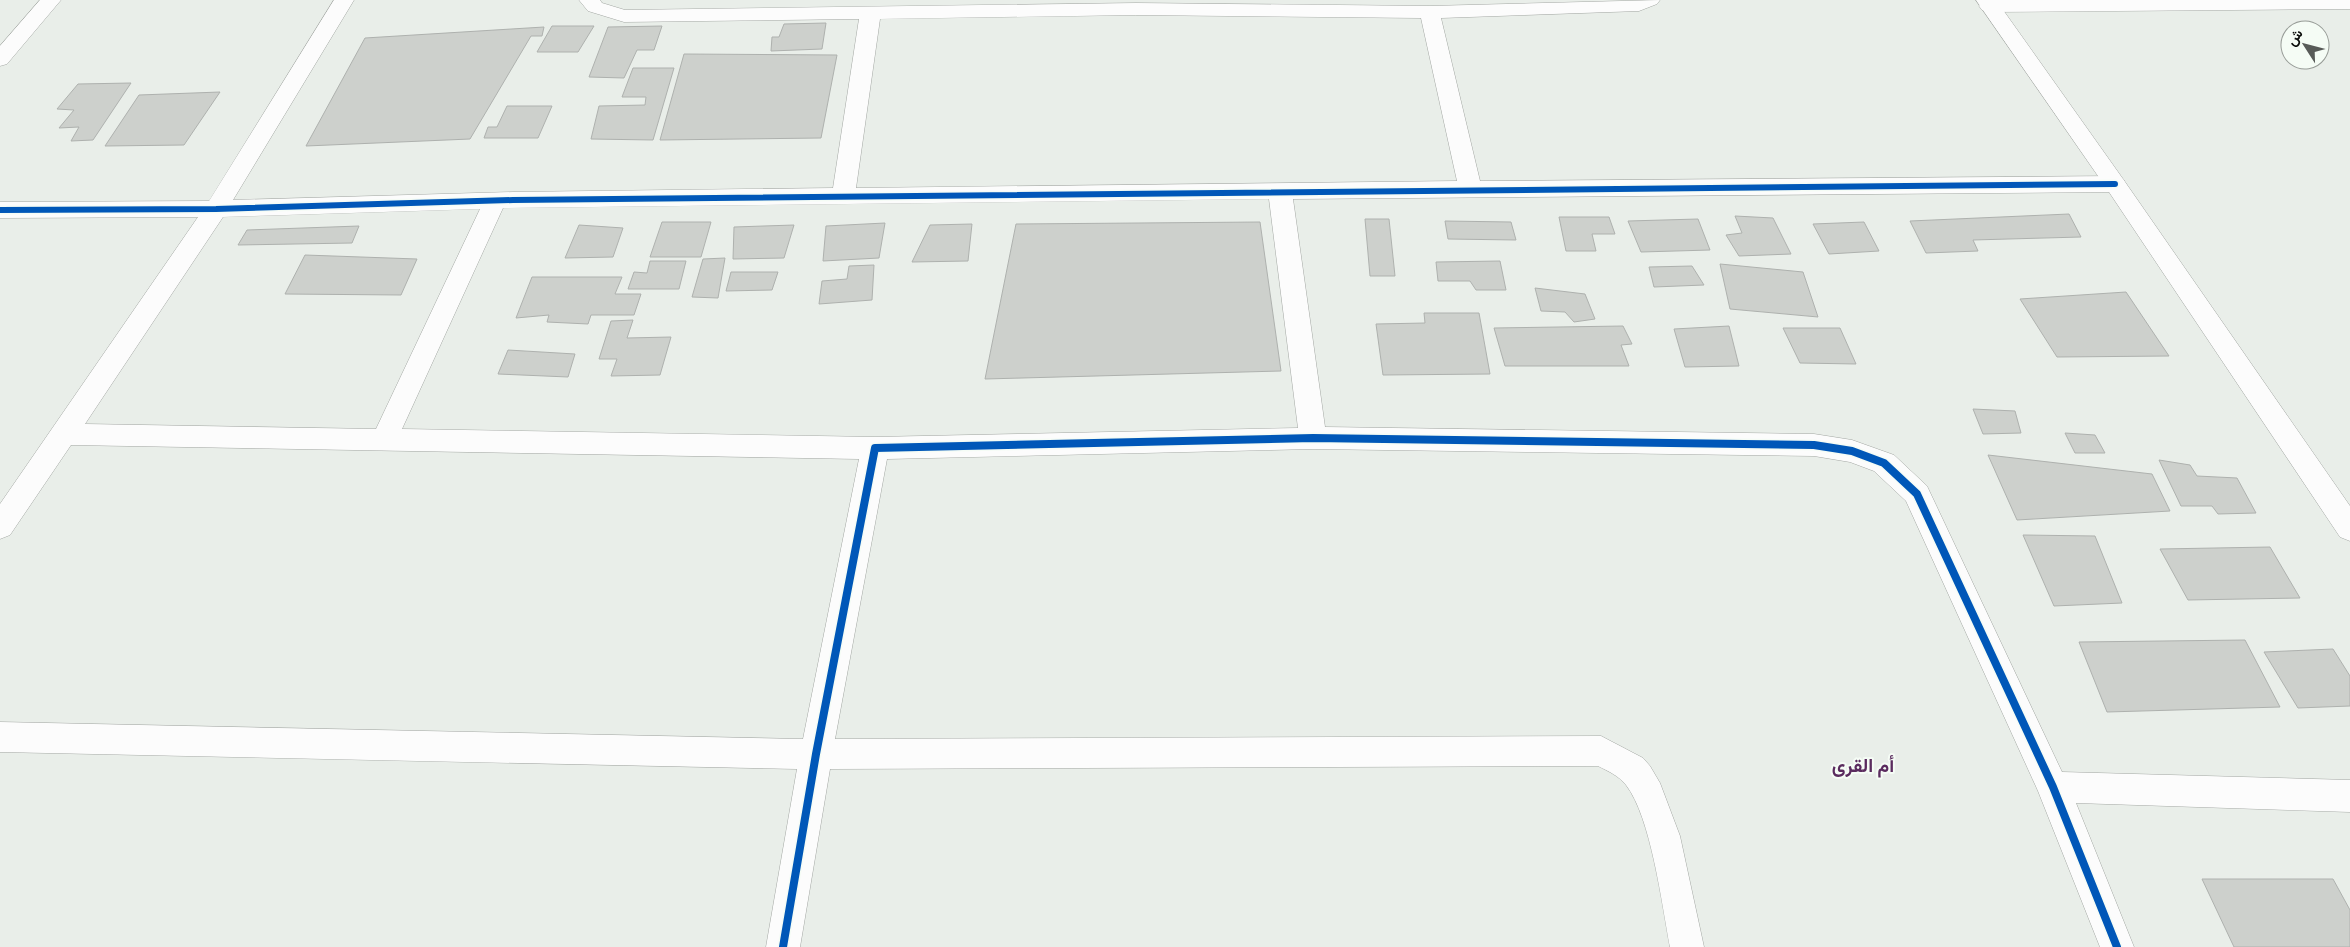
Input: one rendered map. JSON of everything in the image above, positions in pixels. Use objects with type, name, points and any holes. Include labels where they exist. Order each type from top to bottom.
[{"type":"street","points":[[0,60],[51,0]]},
{"type":"street","points":[[0,527],[216,209],[344,0]]},
{"type":"street","points":[[589,0],[595,7],[624,16],[870,14],[1136,5],[1430,12],[1639,5],[1650,0]]},
{"type":"street","points":[[1988,3],[2350,3]]},
{"type":"street","points":[[1988,3],[2115,184],[2350,529]]},
{"type":"street","points":[[1430,12],[1470,189]]},
{"type":"street","points":[[844,196],[870,14]]},
{"type":"street","points":[[0,26],[29,25]]},
{"type":"street","points":[[0,210],[216,209],[496,201],[844,196],[2115,184]]},
{"type":"street","points":[[1280,191],[1313,438]]},
{"type":"street","points":[[384,440],[496,201]]},
{"type":"street","points":[[63,434],[875,448],[1313,438],[1814,445],[1852,452],[1884,463],[1917,494],[2053,787],[2117,947]]},
{"type":"street","points":[[783,947],[816,754],[875,448]]},
{"type":"street","points":[[0,737],[816,754],[1601,751],[1626,766],[1638,776],[1654,809],[1669,860],[1687,947]]},
{"type":"street","points":[[2053,787],[2350,796]]},
{"type":"building","points":[[826,23],[822,49],[771,51],[772,37],[779,37],[784,24]]},
{"type":"building","points":[[552,26],[594,26],[578,52],[537,52]]},
{"type":"building","points":[[662,26],[654,50],[637,50],[624,78],[589,77],[608,27]]},
{"type":"building","points":[[544,27],[542,36],[531,36],[470,139],[306,146],[365,38]]},
{"type":"building","points":[[684,54],[837,55],[821,138],[660,140]]},
{"type":"building","points":[[633,68],[674,68],[653,140],[591,139],[599,106],[645,105],[646,97],[622,97]]},
{"type":"building","points":[[131,83],[93,140],[71,141],[79,127],[59,128],[74,110],[57,109],[78,84]]},
{"type":"building","points":[[220,92],[184,145],[105,146],[139,95]]},
{"type":"building","points":[[507,106],[552,106],[538,138],[484,138],[488,127],[497,127]]},
{"type":"building","points":[[2069,214],[2081,237],[1973,240],[1978,251],[1926,253],[1910,221]]},
{"type":"building","points":[[1735,216],[1773,218],[1791,254],[1739,256],[1726,235],[1742,233]]},
{"type":"building","points":[[1559,217],[1609,217],[1615,234],[1592,234],[1596,251],[1566,251]]},
{"type":"building","points":[[1365,219],[1389,219],[1395,276],[1370,276]]},
{"type":"building","points":[[1698,219],[1710,250],[1641,252],[1628,221]]},
{"type":"building","points":[[1445,221],[1511,222],[1516,240],[1448,239]]},
{"type":"building","points":[[662,222],[711,222],[701,257],[650,257]]},
{"type":"building","points":[[1260,222],[1281,371],[985,379],[1016,224]]},
{"type":"building","points":[[1864,222],[1879,251],[1829,254],[1813,224]]},
{"type":"building","points":[[885,223],[879,258],[823,261],[826,226]]},
{"type":"building","points":[[972,224],[968,261],[912,262],[930,225]]},
{"type":"building","points":[[579,225],[623,228],[613,257],[565,258]]},
{"type":"building","points":[[794,225],[784,258],[733,259],[734,227]]},
{"type":"building","points":[[359,226],[352,243],[238,245],[247,230]]},
{"type":"building","points":[[305,255],[417,259],[401,295],[285,294]]},
{"type":"building","points":[[725,258],[718,298],[692,297],[703,259]]},
{"type":"building","points":[[650,261],[686,261],[679,289],[628,289],[634,272],[647,273]]},
{"type":"building","points":[[1500,261],[1506,290],[1476,290],[1470,281],[1438,281],[1436,262]]},
{"type":"building","points":[[1720,264],[1803,272],[1818,317],[1730,309]]},
{"type":"building","points":[[874,265],[872,300],[819,304],[822,281],[847,279],[849,266]]},
{"type":"building","points":[[1692,266],[1704,285],[1654,287],[1649,267]]},
{"type":"building","points":[[731,272],[778,272],[772,290],[726,291]]},
{"type":"building","points":[[532,277],[622,277],[615,294],[641,294],[634,315],[591,315],[588,324],[547,322],[549,315],[516,318]]},
{"type":"building","points":[[1535,288],[1585,294],[1595,319],[1574,322],[1565,312],[1541,311]]},
{"type":"building","points":[[2126,292],[2169,356],[2057,357],[2020,299]]},
{"type":"building","points":[[1424,313],[1479,313],[1490,374],[1383,375],[1376,324],[1425,323]]},
{"type":"building","points":[[633,320],[627,338],[671,337],[660,375],[611,376],[617,359],[599,359],[611,321]]},
{"type":"building","points":[[1623,326],[1632,344],[1621,345],[1629,366],[1505,366],[1494,328]]},
{"type":"building","points":[[1729,326],[1739,366],[1685,367],[1674,329]]},
{"type":"building","points":[[1783,328],[1840,328],[1856,364],[1800,363]]},
{"type":"building","points":[[508,350],[575,354],[568,377],[498,374]]},
{"type":"building","points":[[1973,409],[2015,411],[2021,433],[1983,434]]},
{"type":"building","points":[[2065,433],[2095,435],[2105,453],[2075,453]]},
{"type":"building","points":[[1988,455],[2152,474],[2170,511],[2017,520]]},
{"type":"building","points":[[2159,460],[2190,465],[2197,476],[2237,478],[2256,513],[2218,514],[2212,506],[2181,506]]},
{"type":"building","points":[[2023,535],[2095,536],[2122,603],[2054,606]]},
{"type":"building","points":[[2270,547],[2300,598],[2188,600],[2160,549]]},
{"type":"building","points":[[2245,640],[2280,707],[2107,712],[2079,642]]},
{"type":"building","points":[[2333,649],[2350,676],[2350,706],[2298,708],[2264,652]]},
{"type":"building","points":[[2202,879],[2333,879],[2350,910],[2350,947],[2234,947]]},
{"type":"cycle path","points":[[0,210],[216,209],[513,200],[2115,184]]},
{"type":"cycle path","points":[[783,947],[816,754],[875,448],[1313,438],[1814,445],[1852,451],[1884,463],[1917,494],[2053,787],[2117,947]]},
{"type":"district","name":"أم القرى","points":[[1863,765]]}]
